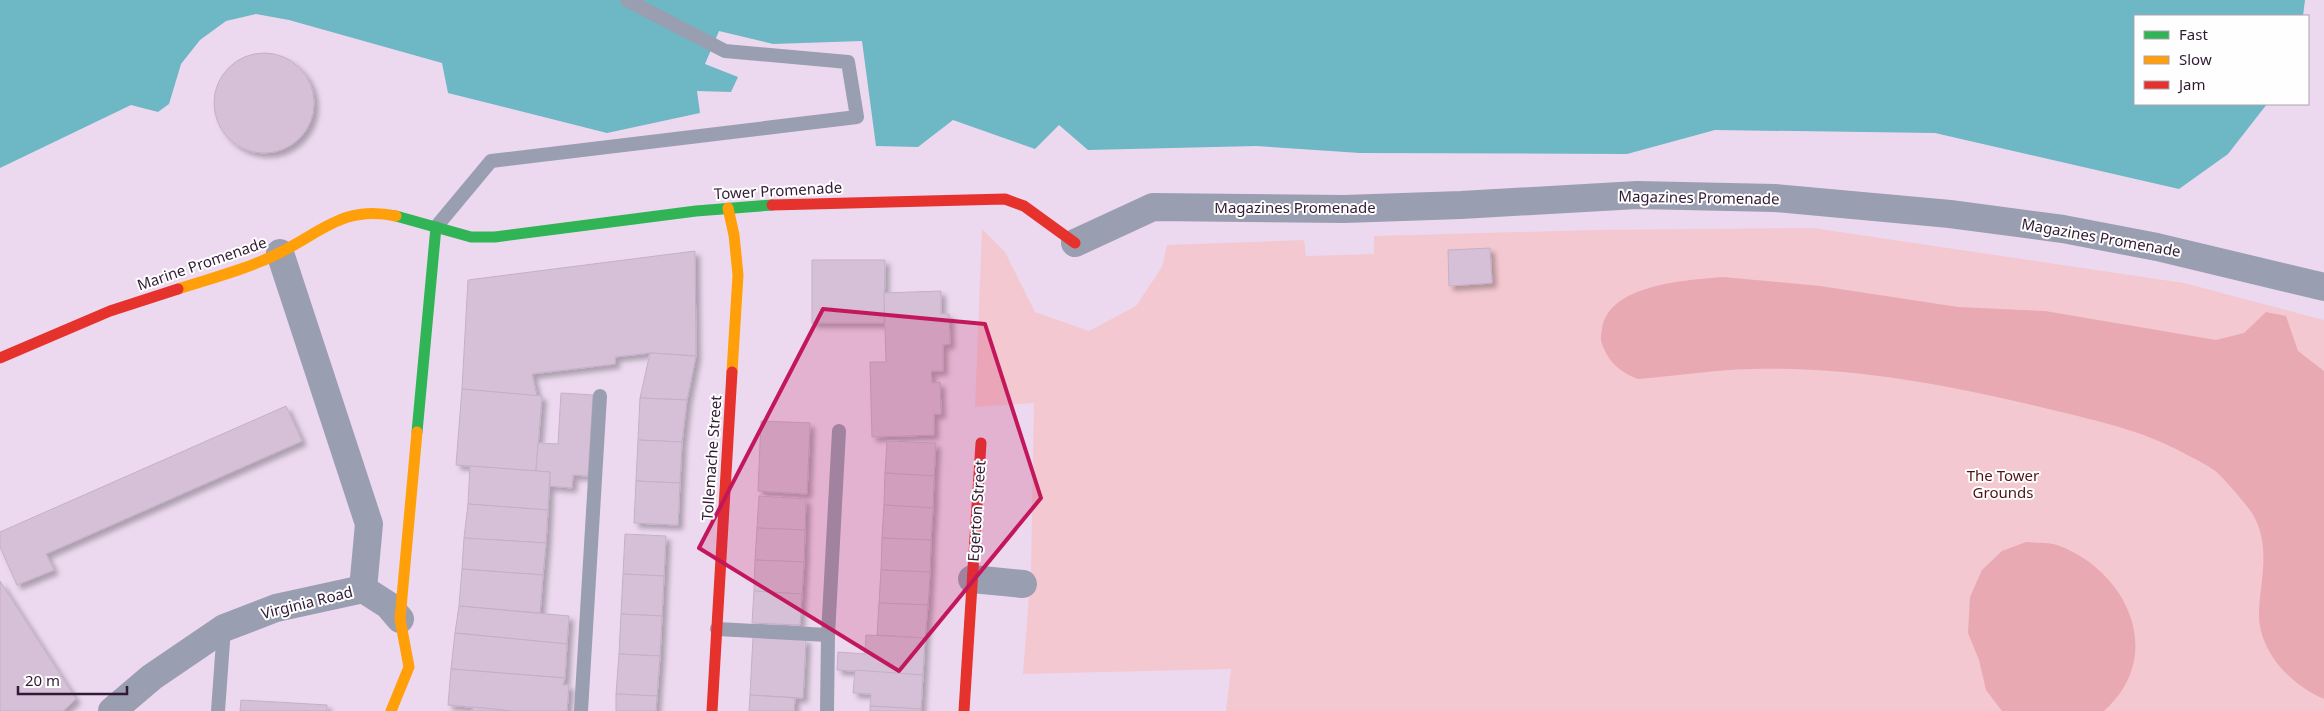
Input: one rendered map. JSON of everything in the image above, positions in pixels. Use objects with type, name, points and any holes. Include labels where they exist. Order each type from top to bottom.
[{"type":"street","name":"Magazines Promenade","points":[[1075,243],[1153,207],[1344,209],[1460,205],[1637,195],[1775,198],[1950,214],[2063,229],[2157,247],[2324,287]]},
{"type":"street","name":"Tower Promenade","points":[[471,236],[495,237],[759,205],[1005,199],[1024,206],[1075,243]]},
{"type":"street","name":"Tollemache Street","points":[[712,711],[738,275],[734,235],[728,208]]},
{"type":"street","name":"Marine Promenade","points":[[0,358],[110,311],[242,268],[280,253],[331,222],[366,213],[394,215],[471,236]]},
{"type":"street","points":[[390,711],[408,667],[400,619],[436,227]]},
{"type":"street","points":[[280,253],[369,524],[363,589]]},
{"type":"street","name":"Egerton Street","points":[[964,711],[982,442]]},
{"type":"street","name":"Egerton Street","points":[[972,579],[1023,584]]},
{"type":"street","name":"Virginia Road","points":[[112,711],[152,677],[224,628],[276,608],[363,589],[388,605],[400,619]]},
{"type":"lane","points":[[436,227],[491,161],[857,117],[848,62],[725,51],[627,0]]},
{"type":"lane","points":[[581,711],[600,396]]},
{"type":"lane","points":[[827,711],[828,635],[839,430]]},
{"type":"lane","points":[[218,711],[224,628]]},
{"type":"lane","points":[[717,629],[828,635]]},
{"type":"highlighted area","points":[[823,309],[985,324],[1041,498],[899,671],[699,548]]},
{"type":"green space","name":"The Tower Grounds","points":[[1813,228],[2184,283],[2324,320],[2324,711],[1226,711],[1231,669],[1023,674],[1031,570],[1034,403],[975,407],[982,229],[1005,252],[1035,312],[1089,331],[1136,306],[1162,267],[1167,245],[1304,240],[1306,256],[1374,254],[1374,236],[1594,230]]},
{"type":"shaded area","points":[[1723,277],[1820,286],[1958,307],[2045,311],[2216,340],[2244,333],[2266,312],[2286,316],[2298,351],[2324,371],[2324,699],[2299,685],[2288,675],[2270,652],[2264,639],[2260,625],[2259,610],[2263,573],[2263,549],[2258,525],[2252,513],[2234,490],[2214,470],[2160,441],[2095,420],[1984,394],[1907,380],[1829,371],[1790,369],[1751,369],[1638,379],[1621,370],[1612,362],[1602,344],[1601,335],[1607,314],[1619,302],[1652,287],[1690,280]]},
{"type":"shaded area","points":[[2026,542],[2057,545],[2082,557],[2103,574],[2119,594],[2130,616],[2135,640],[2133,665],[2123,689],[2104,711],[2002,711],[1986,690],[1979,660],[1968,633],[1970,597],[1982,570],[2002,551]]},
{"type":"water","points":[[0,0],[2305,0],[2303,15],[2134,15],[2134,105],[2266,105],[2228,154],[2179,189],[1935,133],[1715,130],[1627,154],[1360,153],[1256,146],[1088,150],[1059,125],[1035,149],[953,120],[918,147],[876,146],[862,41],[773,44],[719,31],[705,64],[738,77],[731,92],[697,91],[700,113],[607,133],[448,93],[442,63],[289,20],[256,14],[226,21],[200,40],[181,64],[169,104],[158,112],[131,105],[0,168]]},
{"type":"building","points":[[264,53],[274,54],[292,61],[306,75],[313,93],[313,113],[306,131],[292,145],[274,152],[264,153],[254,152],[236,145],[222,131],[215,113],[214,103],[215,93],[222,75],[236,61],[254,54]]},
{"type":"building","points":[[1490,248],[1492,283],[1449,286],[1448,250]]},
{"type":"building","points":[[695,251],[696,356],[650,353],[615,357],[615,364],[532,374],[537,396],[462,389],[468,280]]},
{"type":"building","points":[[812,260],[885,260],[884,323],[812,323]]},
{"type":"building","points":[[941,291],[941,314],[949,314],[950,344],[943,345],[943,371],[931,371],[932,383],[940,382],[941,414],[934,414],[934,435],[872,437],[870,362],[886,362],[884,293]]},
{"type":"building","points":[[650,353],[696,356],[687,400],[640,398]]},
{"type":"building","points":[[462,389],[542,396],[536,471],[456,465]]},
{"type":"building","points":[[561,393],[593,395],[588,476],[573,475],[572,488],[550,486],[550,472],[536,471],[538,443],[558,444]]},
{"type":"building","points":[[640,398],[687,400],[682,442],[638,440]]},
{"type":"building","points":[[286,406],[302,441],[46,554],[54,570],[17,585],[0,547],[0,532]]},
{"type":"building","points":[[761,421],[810,423],[807,494],[758,491]]},
{"type":"building","points":[[638,440],[682,442],[680,483],[636,481]]},
{"type":"building","points":[[887,441],[936,443],[934,476],[885,473]]},
{"type":"building","points":[[470,466],[550,472],[548,510],[468,504]]},
{"type":"building","points":[[885,473],[934,476],[933,508],[884,505]]},
{"type":"building","points":[[636,481],[680,483],[678,525],[634,523]]},
{"type":"building","points":[[759,496],[806,499],[805,530],[757,528]]},
{"type":"building","points":[[468,504],[548,510],[546,543],[464,538]]},
{"type":"building","points":[[884,505],[933,508],[931,540],[882,538]]},
{"type":"building","points":[[757,528],[805,530],[804,562],[755,560]]},
{"type":"building","points":[[625,534],[666,536],[664,576],[623,574]]},
{"type":"building","points":[[464,538],[546,543],[543,575],[462,569]]},
{"type":"building","points":[[882,538],[931,540],[930,572],[881,570]]},
{"type":"building","points":[[755,560],[804,562],[802,594],[754,591]]},
{"type":"building","points":[[462,569],[543,575],[540,613],[459,606]]},
{"type":"building","points":[[881,570],[930,572],[928,605],[879,603]]},
{"type":"building","points":[[623,574],[664,576],[662,616],[621,614]]},
{"type":"building","points":[[0,581],[76,699],[63,711],[0,711]]},
{"type":"building","points":[[754,591],[802,594],[800,625],[752,623]]},
{"type":"building","points":[[879,603],[928,605],[925,638],[877,635]]},
{"type":"building","points":[[459,606],[569,616],[567,644],[455,633]]},
{"type":"building","points":[[621,614],[662,616],[660,656],[619,654]]},
{"type":"building","points":[[455,633],[567,644],[565,678],[451,669]]},
{"type":"building","points":[[866,635],[925,638],[923,675],[837,670],[838,652],[865,654]]},
{"type":"building","points":[[753,637],[806,639],[803,698],[750,695]]},
{"type":"building","points":[[619,654],[660,656],[657,696],[616,694]]},
{"type":"building","points":[[451,669],[565,678],[563,685],[569,685],[567,711],[513,711],[448,705]]},
{"type":"building","points":[[855,670],[923,675],[921,709],[870,706],[871,694],[853,693]]},
{"type":"building","points":[[616,694],[657,696],[656,711],[616,711]]},
{"type":"building","points":[[750,695],[795,698],[794,711],[749,711]]},
{"type":"building","points":[[241,700],[327,705],[327,711],[240,711]]},
{"type":"building","points":[[870,706],[921,709],[921,711],[870,711]]},
{"type":"building","points":[[473,707],[504,710],[504,711],[472,711]]},
{"type":"traffic: fast","points":[[396,216],[471,237],[495,237],[696,211],[772,205]]},
{"type":"traffic: fast","points":[[417,432],[436,227]]},
{"type":"traffic: slow","points":[[728,208],[734,235],[738,275],[732,372]]},
{"type":"traffic: slow","points":[[178,289],[267,259],[334,222],[347,217],[361,214],[396,216]]},
{"type":"traffic: slow","points":[[391,711],[409,667],[400,619],[417,432]]},
{"type":"traffic: jam","points":[[772,205],[1005,199],[1024,206],[1075,243]]},
{"type":"traffic: jam","points":[[0,358],[110,311],[178,289]]},
{"type":"traffic: jam","points":[[712,711],[732,372]]},
{"type":"traffic: jam","points":[[964,711],[981,443]]}]
